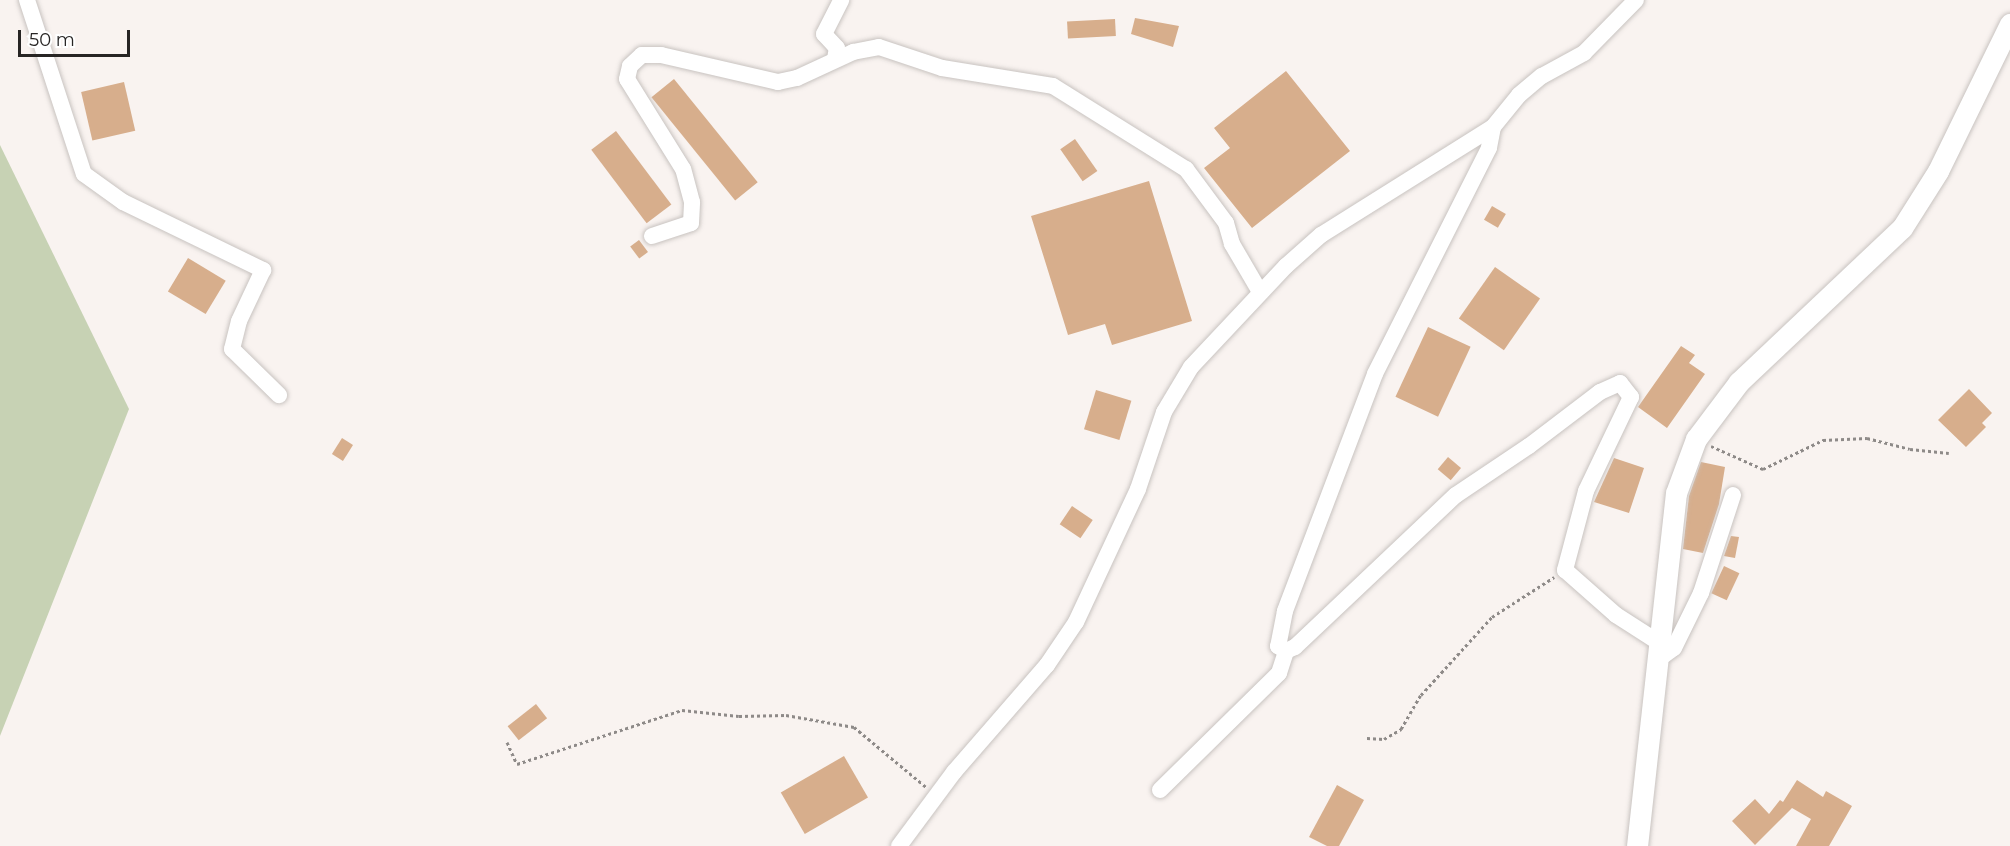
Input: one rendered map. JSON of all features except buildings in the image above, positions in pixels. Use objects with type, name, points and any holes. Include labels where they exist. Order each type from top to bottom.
[{"type":"street","points":[[27,0],[84,174],[123,202],[263,270],[239,321],[232,349],[279,395]]},
{"type":"street","points":[[835,59],[837,48],[824,34],[841,0]]},
{"type":"street","points":[[899,846],[937,795],[1022,696],[1076,622],[1138,489],[1164,412],[1191,366],[1260,292],[1321,235],[1493,127],[1519,95],[1542,76],[1584,52],[1636,0]]},
{"type":"street","points":[[1637,846],[1676,493],[1696,439],[1739,382],[1902,228],[1938,171],[2010,24]]},
{"type":"street","points":[[652,236],[691,223],[692,202],[683,169],[627,79],[630,66],[642,55],[661,54],[778,82],[797,78],[835,59],[879,47],[942,68],[1053,86],[1186,169],[1226,223],[1232,244],[1260,292]]},
{"type":"street","points":[[1286,651],[1278,646],[1278,630],[1343,452],[1375,374],[1489,148],[1493,127]]},
{"type":"street","points":[[1160,790],[1279,673],[1286,651],[1295,647],[1456,495],[1529,446],[1600,392],[1623,383],[1631,393],[1630,400],[1586,491],[1566,570],[1657,651]]},
{"type":"street","points":[[1657,651],[1674,648],[1701,593],[1732,495]]},
{"type":"path","points":[[1696,439],[1763,469],[1823,440],[1867,438],[1910,449],[1949,453]]},
{"type":"path","points":[[1367,738],[1384,739],[1401,729],[1421,695],[1492,617],[1566,570]]},
{"type":"path","points":[[507,742],[517,764],[682,710],[739,716],[786,715],[854,727],[937,795]]},
{"type":"green space","points":[[0,145],[129,409],[0,736]]}]
